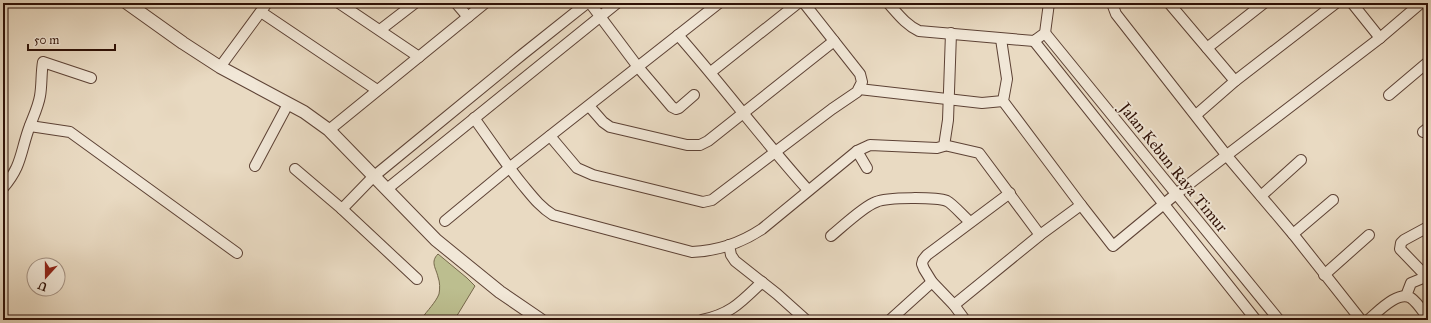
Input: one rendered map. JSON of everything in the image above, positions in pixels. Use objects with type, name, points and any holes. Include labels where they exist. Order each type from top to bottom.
[{"type":"street","points":[[127,3],[183,43],[220,67],[312,117],[329,130],[373,177],[387,189],[436,240],[500,292],[541,320]]},
{"type":"street","points":[[220,67],[267,3]]},
{"type":"street","points":[[339,3],[419,57]]},
{"type":"street","points":[[380,30],[415,3]]},
{"type":"street","points":[[456,3],[468,17]]},
{"type":"street","points":[[329,130],[485,3]]},
{"type":"street","points":[[342,209],[373,177],[587,3]]},
{"type":"street","points":[[590,3],[638,67],[672,107],[676,109],[680,108],[694,95]]},
{"type":"street","points":[[387,189],[617,3]]},
{"type":"street","points":[[445,221],[509,168],[719,3]]},
{"type":"street","points":[[711,72],[798,3]]},
{"type":"street","points":[[550,136],[580,170],[593,175],[703,202],[715,199],[832,108],[859,89],[862,82],[860,74],[804,3]]},
{"type":"street","points":[[888,3],[912,28],[925,32],[951,33],[1034,42],[1045,33],[1049,3]]},
{"type":"street","points":[[1113,3],[1116,14],[1227,156],[1293,234],[1361,320]]},
{"type":"street","points":[[1169,3],[1235,81]]},
{"type":"street","points":[[1207,48],[1264,3]]},
{"type":"street","points":[[1196,115],[1235,81],[1336,3]]},
{"type":"street","points":[[1352,3],[1380,38]]},
{"type":"street","points":[[1001,39],[1007,79],[1003,101],[1113,246],[1176,194],[1349,60],[1380,38],[1419,4]]},
{"type":"street","points":[[261,12],[377,90]]},
{"type":"street","points":[[944,145],[948,120],[951,33]]},
{"type":"street","name":"Jalan Kebun Raya Timur","points":[[1045,33],[1279,320]]},
{"type":"street","points":[[678,35],[711,72],[742,113],[808,190]]},
{"type":"street","points":[[589,106],[610,127],[667,141],[700,146],[834,41]]},
{"type":"street","name":"Jalan Kebun Raya Timur","points":[[1034,42],[1256,320]]},
{"type":"street","points":[[3,188],[16,169],[37,108],[43,62],[91,78]]},
{"type":"street","points":[[1389,95],[1428,62]]},
{"type":"street","points":[[859,89],[982,103],[1003,101]]},
{"type":"street","points":[[255,166],[288,104]]},
{"type":"street","points":[[474,118],[509,168],[540,205],[553,215],[692,252],[706,251],[749,238],[762,229],[857,150],[870,145],[937,148],[944,145],[979,153],[1040,235]]},
{"type":"street","points":[[30,126],[70,132],[237,253]]},
{"type":"street","points":[[857,150],[867,168]]},
{"type":"street","points":[[1261,196],[1301,160]]},
{"type":"street","points":[[295,169],[342,209],[417,279]]},
{"type":"street","points":[[965,320],[954,305],[932,282],[922,267],[923,260],[927,255],[1010,193]]},
{"type":"street","points":[[832,236],[859,213],[876,202],[892,199],[925,198],[947,201],[970,222]]},
{"type":"street","points":[[1293,234],[1334,200]]},
{"type":"street","points":[[954,305],[1040,235],[1081,205]]},
{"type":"street","points":[[1406,296],[1411,283],[1427,276],[1400,249],[1400,243],[1428,227]]},
{"type":"street","points":[[1324,275],[1369,235]]},
{"type":"street","points":[[729,245],[731,255],[735,261],[796,310],[806,320]]},
{"type":"street","points":[[702,320],[722,315],[736,306],[762,282]]},
{"type":"street","points":[[890,320],[932,282]]},
{"type":"street","points":[[1368,320],[1400,296],[1406,296],[1413,299],[1428,318]]},
{"type":"green space","points":[[438,254],[475,286],[453,320],[417,320],[422,318],[439,294],[439,281],[434,262]]}]
